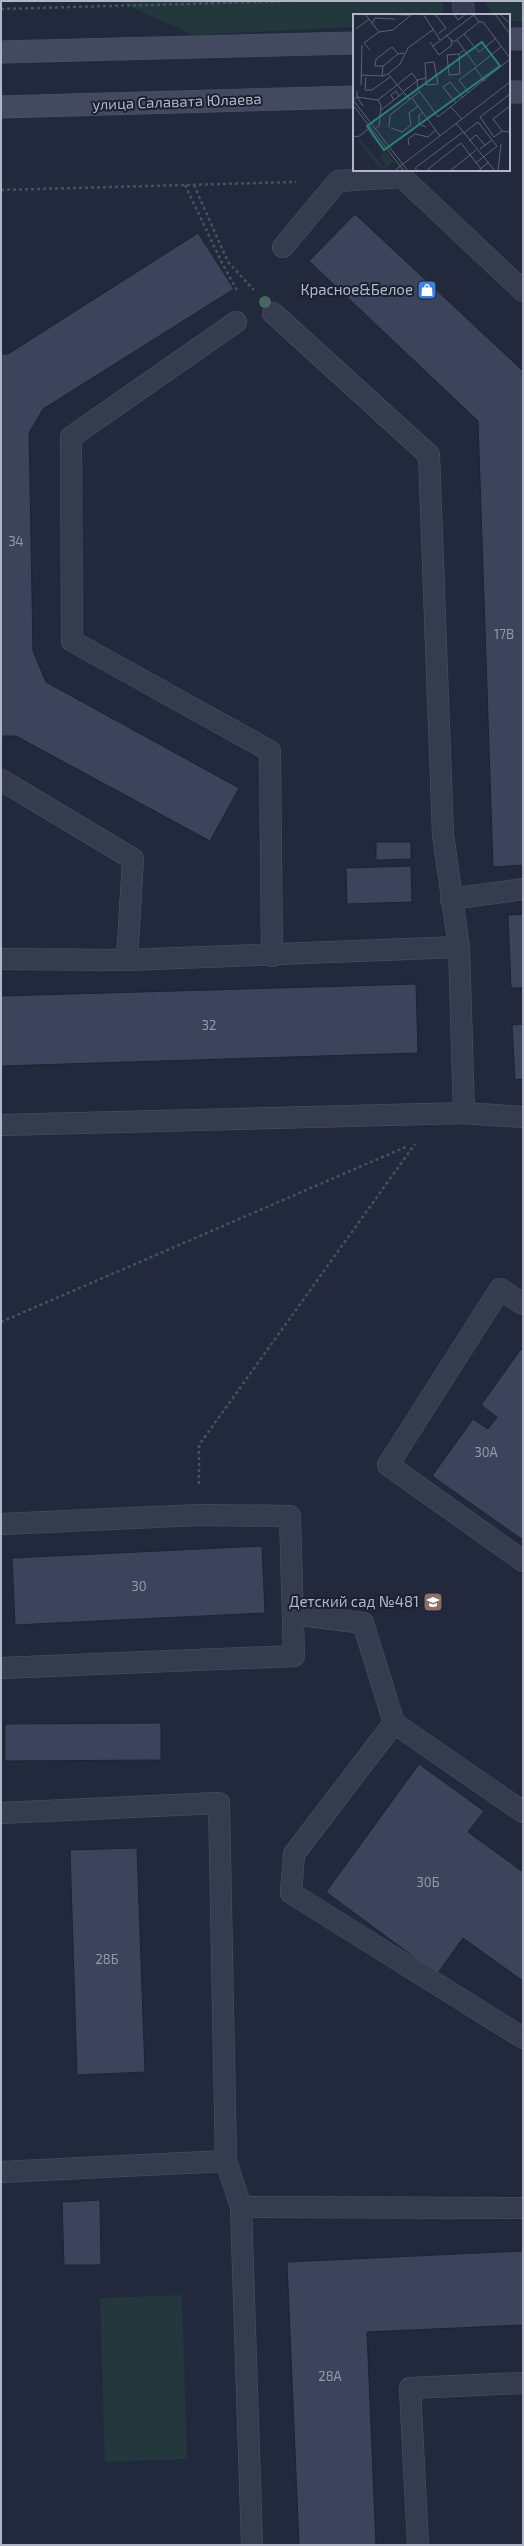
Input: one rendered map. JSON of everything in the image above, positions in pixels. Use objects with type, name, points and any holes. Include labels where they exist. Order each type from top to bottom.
[{"type":"main road","points":[[510,39],[523,39]]},
{"type":"main road","points":[[1,52],[353,43]]},
{"type":"main road","points":[[510,92],[523,92]]},
{"type":"main road","name":"улица Салавата Юлаева","points":[[1,107],[353,97]]},
{"type":"lane","points":[[463,1],[464,14]]},
{"type":"lane","points":[[284,247],[338,181],[402,174],[523,291]]},
{"type":"lane","points":[[274,313],[429,455],[443,835],[459,947],[464,1113]]},
{"type":"lane","points":[[236,322],[71,437],[72,641],[270,751],[272,956]]},
{"type":"lane","points":[[1,780],[133,859],[127,960]]},
{"type":"lane","points":[[452,899],[523,889]]},
{"type":"lane","points":[[1,959],[127,960],[272,956],[459,947]]},
{"type":"lane","points":[[1,1125],[464,1113],[523,1117]]},
{"type":"lane","points":[[523,1304],[500,1289],[388,1465],[523,1561]]},
{"type":"lane","points":[[1,1524],[199,1515],[290,1516],[294,1656],[1,1668]]},
{"type":"lane","points":[[293,1614],[363,1623],[394,1723],[523,1812]]},
{"type":"lane","points":[[394,1723],[294,1854],[291,1893],[523,2038]]},
{"type":"lane","points":[[1,1813],[219,1803],[226,2161],[241,2207],[252,2545]]},
{"type":"lane","points":[[1,2172],[226,2161]]},
{"type":"lane","points":[[241,2207],[523,2208]]},
{"type":"lane","points":[[418,2545],[410,2388],[523,2383]]},
{"type":"path","points":[[1,9],[292,1]]},
{"type":"path","points":[[1,190],[338,181]]},
{"type":"path","points":[[185,185],[222,265],[251,313],[236,322]]},
{"type":"path","points":[[194,185],[228,262],[260,296]]},
{"type":"path","points":[[1,1322],[416,1143],[199,1445],[199,1515]]},
{"type":"shaded area","points":[[1,1],[444,1],[442,14],[353,14],[353,27],[193,35],[120,2]]},
{"type":"shaded area","points":[[484,1],[523,1],[523,21],[510,21],[510,14],[492,14]]},
{"type":"shaded area","points":[[182,2295],[187,2459],[105,2462],[100,2298]]},
{"type":"building","points":[[355,214],[523,371],[523,865],[493,867],[478,421],[309,261]]},
{"type":"building","points":[[198,233],[234,289],[43,409],[29,433],[33,651],[46,682],[239,788],[210,841],[16,736],[1,736],[1,354],[8,354]]},
{"type":"building","points":[[376,842],[411,842],[411,859],[376,860]]},
{"type":"building","points":[[411,866],[412,902],[347,904],[346,868]]},
{"type":"building","points":[[523,914],[523,988],[511,988],[508,915]]},
{"type":"building","points":[[416,984],[418,1053],[1,1066],[1,996]]},
{"type":"building","points":[[523,1024],[523,1079],[515,1080],[512,1025]]},
{"type":"building","points":[[521,1349],[523,1350],[523,1540],[432,1476],[473,1419],[488,1429],[497,1417],[481,1405]]},
{"type":"building","points":[[262,1546],[265,1613],[15,1625],[12,1558]]},
{"type":"building","points":[[161,1723],[161,1760],[5,1761],[5,1724]]},
{"type":"building","points":[[419,1764],[484,1811],[468,1832],[523,1872],[523,1981],[463,1938],[437,1974],[326,1892]]},
{"type":"building","points":[[137,1848],[145,2072],[77,2075],[70,1850]]},
{"type":"building","points":[[100,2200],[101,2265],[64,2265],[62,2202]]},
{"type":"building","points":[[523,2251],[523,2325],[367,2332],[376,2545],[299,2545],[287,2262]]},
{"type":"place","name":"Красное&Белое","points":[[427,290]]},
{"type":"place","name":"Детский сад №481","points":[[433,1602]]}]
